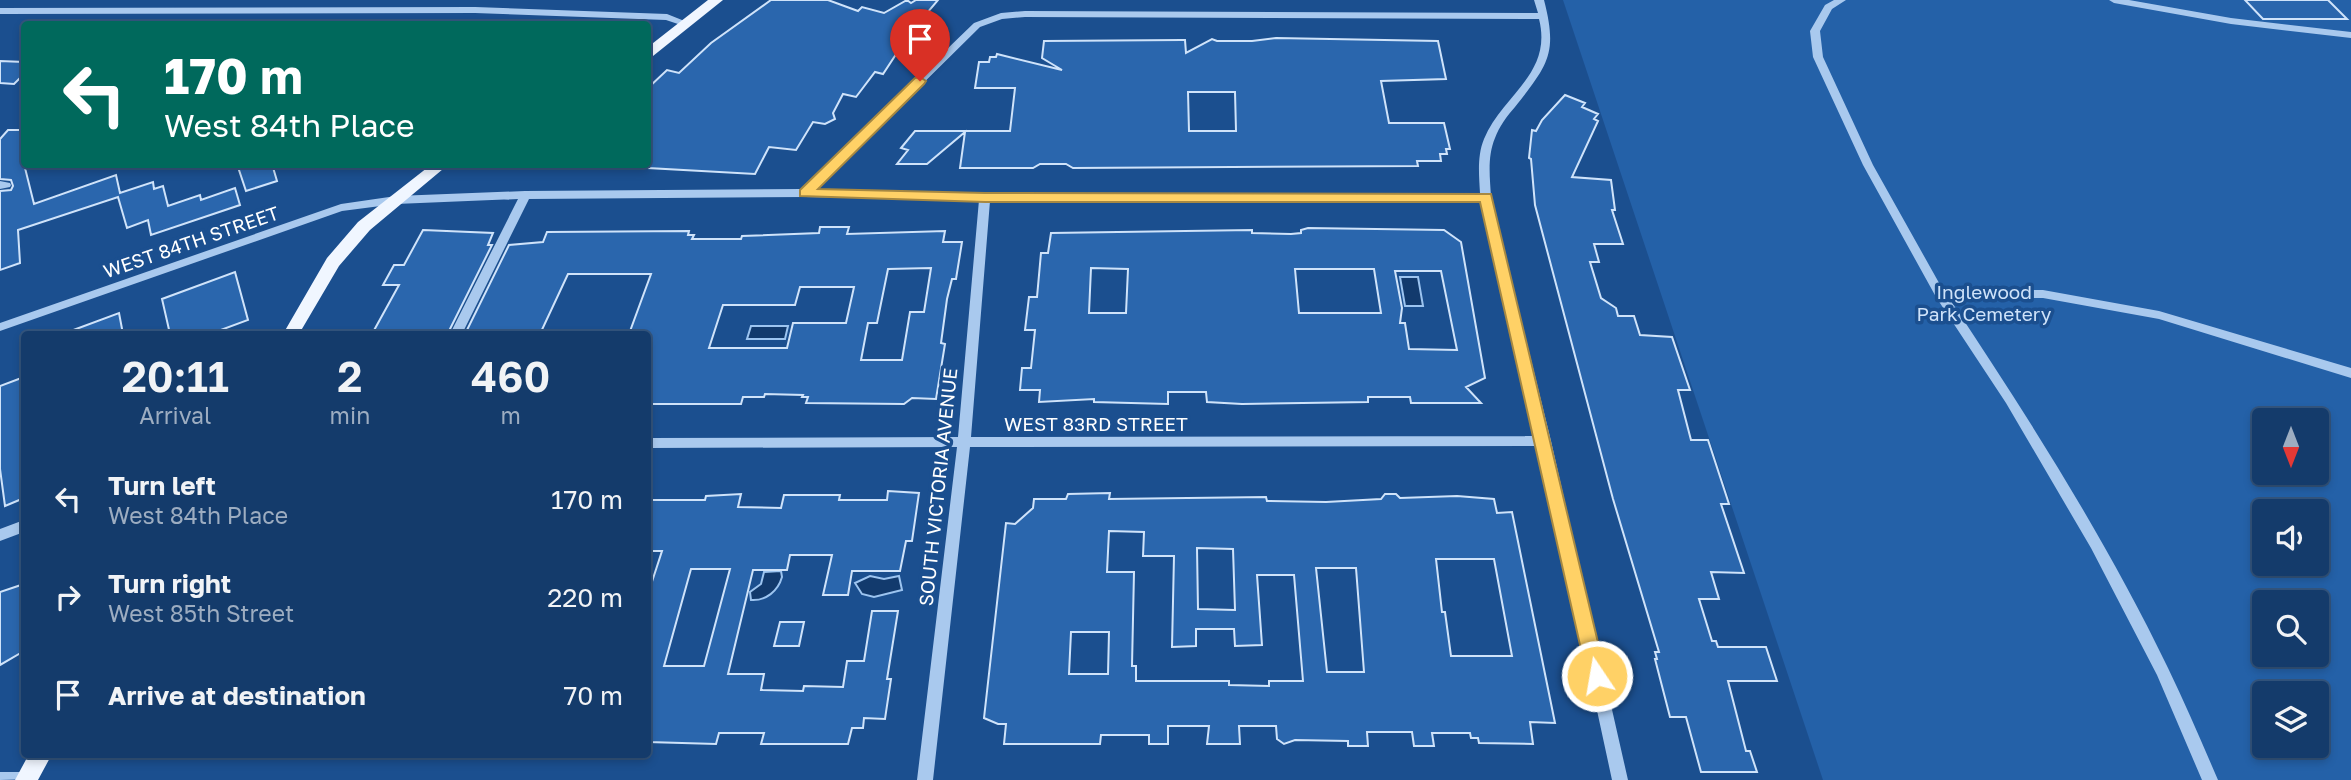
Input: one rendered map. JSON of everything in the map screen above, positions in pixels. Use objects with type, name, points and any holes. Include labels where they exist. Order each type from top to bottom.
[{"type":"main road","points":[[651,51],[716,0]]},
{"type":"main road","points":[[292,331],[333,262],[364,226],[437,168]]},
{"type":"main road","points":[[26,779],[39,758]]},
{"type":"street","points":[[475,10],[481,0]]},
{"type":"street","points":[[1539,0],[1544,16],[1545,57],[1535,78],[1493,130],[1483,162],[1486,197],[1545,441],[1620,780]]},
{"type":"street","points":[[1841,0],[1828,7],[1815,31],[1818,57],[1868,165],[1940,294],[2010,400],[2096,544],[2163,671],[2210,780]]},
{"type":"street","points":[[2114,0],[2231,21],[2351,35]]},
{"type":"street","points":[[340,21],[348,10]]},
{"type":"street","points":[[0,11],[475,10],[667,17],[687,24]]},
{"type":"street","points":[[42,21],[52,11]]},
{"type":"street","points":[[805,193],[977,25],[1001,16],[1544,16]]},
{"type":"street","name":"WEST 84TH STREET","points":[[0,327],[341,208],[396,200],[526,195],[805,193],[985,197],[1486,197]]},
{"type":"street","points":[[458,331],[526,195]]},
{"type":"street","name":"SOUTH VICTORIA AVENUE","points":[[925,780],[964,444],[985,197]]},
{"type":"street","points":[[1940,294],[2043,294],[2159,315],[2351,373]]},
{"type":"street","name":"WEST 83RD STREET","points":[[651,443],[1545,441]]},
{"type":"street","points":[[0,535],[21,527]]},
{"type":"street","points":[[0,779],[26,779]]},
{"type":"green space","name":"Inglewood Park Cemetery","points":[[1563,0],[2351,0],[2351,780],[1823,780]]},
{"type":"shaded area","points":[[1400,277],[1418,277],[1423,306],[1405,306]]},
{"type":"shaded area","points":[[751,326],[788,326],[785,339],[747,339]]},
{"type":"shaded area","points":[[781,571],[782,577],[774,591],[762,599],[751,600],[750,592],[761,584],[764,572]]},
{"type":"shaded area","points":[[870,576],[884,579],[899,576],[902,590],[874,597],[862,594],[855,583]]},
{"type":"building","points":[[771,0],[828,0],[858,11],[862,7],[884,13],[907,0],[911,3],[916,0],[938,0],[910,33],[883,74],[875,72],[856,97],[843,94],[833,113],[835,119],[825,124],[813,122],[796,150],[769,147],[755,174],[648,168],[651,168],[651,85],[667,70],[679,73],[711,43]]},
{"type":"building","points":[[2245,0],[2328,0],[2347,19],[2263,19]]},
{"type":"building","points":[[1276,38],[1438,41],[1446,79],[1381,81],[1389,123],[1444,123],[1450,149],[1446,149],[1447,154],[1440,154],[1441,161],[1417,161],[1418,166],[1073,168],[1066,164],[1040,164],[1033,168],[960,168],[965,132],[927,164],[897,164],[908,150],[901,148],[915,131],[1010,131],[1015,88],[975,88],[979,62],[989,62],[990,57],[996,57],[997,54],[1062,70],[1042,58],[1044,41],[1185,40],[1186,53],[1212,39],[1252,41]],"holes":[[[1188,92],[1235,92],[1236,131],[1189,131]]]},
{"type":"building","points":[[0,61],[21,62],[21,77],[14,84],[0,83]]},
{"type":"building","points":[[1565,95],[1585,103],[1582,107],[1598,114],[1594,119],[1598,121],[1572,177],[1611,180],[1615,210],[1612,210],[1623,244],[1594,244],[1599,262],[1590,262],[1601,298],[1616,308],[1618,316],[1634,316],[1640,335],[1672,337],[1690,390],[1678,390],[1691,440],[1708,440],[1729,504],[1721,504],[1744,573],[1711,572],[1719,599],[1699,599],[1712,641],[1716,641],[1718,647],[1766,647],[1777,681],[1728,681],[1746,751],[1750,751],[1757,772],[1701,772],[1686,717],[1670,717],[1655,659],[1655,652],[1659,652],[1613,499],[1535,205],[1529,158],[1532,130],[1536,131],[1542,120]]},
{"type":"building","points":[[8,130],[21,130],[21,168],[25,168],[34,204],[116,175],[120,193],[153,182],[154,189],[163,186],[168,206],[200,195],[201,200],[235,188],[240,205],[151,235],[148,220],[127,228],[118,197],[18,230],[20,263],[0,270],[0,191],[11,190],[13,186],[11,180],[0,179],[0,139]]},
{"type":"building","points":[[238,168],[273,168],[277,181],[246,191]]},
{"type":"building","points":[[820,227],[849,227],[847,234],[945,231],[943,242],[962,242],[956,279],[952,279],[947,299],[941,343],[945,344],[936,399],[912,398],[904,404],[806,403],[808,397],[802,397],[803,395],[765,394],[764,397],[743,397],[741,404],[651,404],[651,331],[630,331],[651,274],[568,274],[541,331],[466,331],[509,245],[543,242],[547,232],[689,231],[688,235],[694,235],[692,239],[741,239],[742,236],[819,233]],"holes":[[[931,268],[924,312],[910,312],[902,360],[861,360],[868,323],[877,323],[888,269]],[[800,287],[854,287],[846,323],[793,323],[787,348],[709,348],[723,305],[795,305]]]},
{"type":"building","points":[[423,230],[493,233],[488,245],[492,245],[449,331],[374,331],[399,285],[383,285],[394,265],[404,265]]},
{"type":"building","points":[[1252,230],[1252,233],[1291,234],[1301,233],[1301,230],[1444,230],[1461,242],[1485,378],[1466,387],[1481,403],[1411,403],[1410,397],[1368,397],[1368,402],[1242,404],[1207,402],[1206,392],[1168,392],[1168,404],[1094,402],[1094,399],[1039,402],[1040,390],[1020,390],[1022,368],[1031,368],[1035,330],[1025,330],[1029,297],[1037,297],[1041,253],[1048,253],[1051,233]],"holes":[[[1091,268],[1128,269],[1126,313],[1089,313]],[[1295,269],[1374,269],[1381,313],[1299,313]],[[1395,271],[1441,271],[1457,350],[1409,349],[1405,323],[1400,323],[1402,308]]]},
{"type":"building","points":[[235,272],[248,320],[218,331],[169,331],[162,299]]},
{"type":"building","points":[[119,313],[122,331],[71,331]]},
{"type":"building","points":[[21,378],[21,499],[5,506],[0,469],[0,386]]},
{"type":"building","points":[[888,491],[919,493],[912,541],[906,541],[900,571],[852,571],[848,595],[823,595],[832,555],[790,555],[787,570],[753,570],[728,674],[764,674],[761,690],[803,691],[804,686],[843,687],[847,661],[864,661],[872,611],[898,611],[887,679],[891,679],[885,719],[864,718],[863,728],[852,728],[848,744],[761,744],[764,733],[719,733],[716,744],[651,742],[651,585],[662,551],[651,551],[651,500],[705,500],[706,496],[741,494],[738,507],[781,508],[784,495],[840,495],[839,500],[887,500]],"holes":[[[691,569],[730,569],[704,666],[664,666]]]},
{"type":"building","points":[[1110,493],[1109,499],[1266,497],[1267,501],[1326,502],[1381,499],[1385,494],[1396,494],[1400,498],[1457,496],[1494,499],[1497,513],[1512,512],[1555,723],[1530,722],[1533,744],[1479,743],[1478,738],[1471,738],[1470,733],[1432,733],[1434,746],[1414,746],[1412,732],[1367,732],[1368,746],[1348,746],[1348,741],[1295,740],[1284,744],[1277,739],[1276,726],[1239,726],[1240,744],[1207,744],[1209,726],[1168,726],[1168,744],[1149,744],[1149,735],[1101,735],[1100,744],[1004,744],[1006,724],[998,724],[984,718],[1006,523],[1015,524],[1033,508],[1034,499],[1066,499],[1068,494]],"holes":[[[1109,531],[1144,532],[1143,556],[1174,556],[1172,647],[1196,646],[1196,629],[1234,629],[1235,646],[1262,645],[1257,575],[1294,575],[1303,681],[1269,681],[1269,686],[1229,685],[1229,681],[1136,681],[1136,666],[1132,666],[1134,572],[1107,572]],[[1197,548],[1233,549],[1235,610],[1198,609]],[[1436,559],[1494,559],[1512,656],[1451,656],[1445,612],[1442,612]],[[1316,568],[1356,568],[1364,672],[1327,672]],[[1071,632],[1109,632],[1108,674],[1069,674]]]},
{"type":"building","points":[[21,585],[21,653],[0,665],[0,592]]},
{"type":"building","points":[[780,622],[804,622],[799,646],[774,646]]},
{"type":"route","points":[[920,81],[805,193],[985,197],[1486,197],[1545,441],[1597,676]]}]
